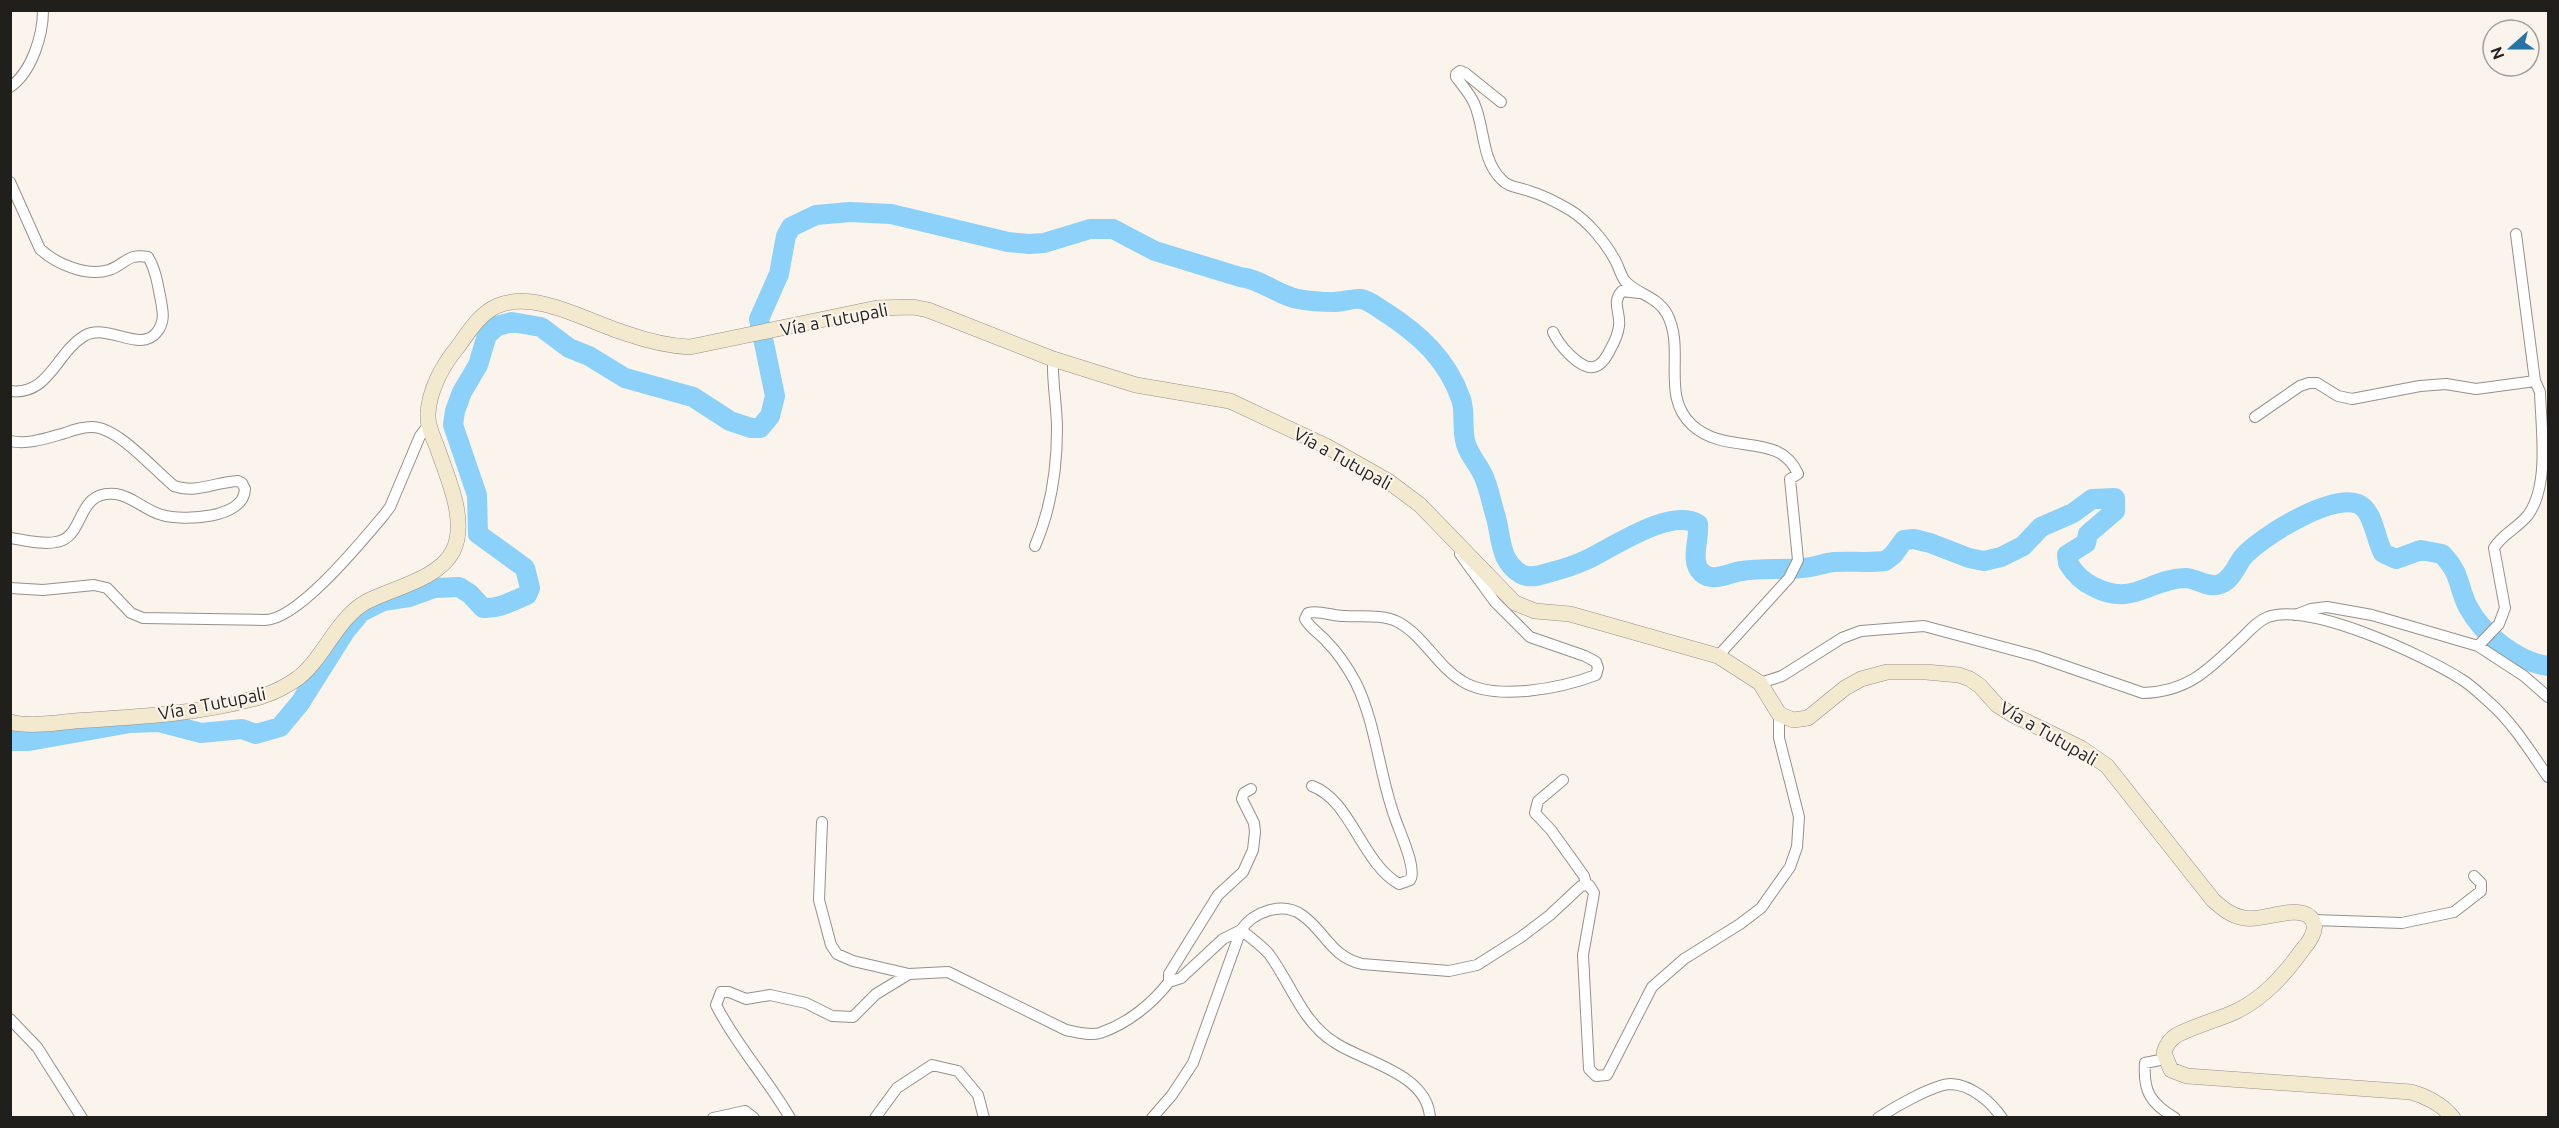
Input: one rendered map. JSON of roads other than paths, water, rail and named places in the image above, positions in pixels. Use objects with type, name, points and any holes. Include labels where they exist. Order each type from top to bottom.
[{"type":"street","points":[[10,87],[21,78],[28,67],[43,26],[43,10]]},
{"type":"street","points":[[1501,102],[1465,73],[1460,71],[1456,74],[1474,102],[1482,139],[1493,168],[1501,180],[1512,187],[1528,190],[1556,202],[1584,220],[1608,249],[1625,281],[1658,301],[1673,329],[1676,350],[1674,372],[1677,405],[1691,424],[1718,441],[1775,449],[1786,457],[1798,474],[1790,479],[1798,560],[1792,573],[1718,656]]},
{"type":"street","points":[[10,182],[40,249],[48,257],[94,273],[113,268],[134,255],[148,257],[153,265],[164,315],[159,330],[147,339],[134,340],[102,332],[87,334],[72,345],[40,386],[26,391],[10,391]]},
{"type":"street","points":[[10,204],[22,208]]},
{"type":"street","points":[[2482,643],[2499,624],[2505,603],[2494,548],[2498,541],[2527,516],[2536,499],[2542,472],[2540,392],[2535,381],[2516,234]]},
{"type":"street","points":[[1553,332],[1558,343],[1576,360],[1594,368],[1599,367],[1605,360],[1619,328],[1616,303],[1618,296],[1622,291],[1645,293]]},
{"type":"street","name":"Vía a Tutupali","points":[[10,722],[130,718],[192,710],[263,696],[281,689],[299,677],[335,635],[346,617],[364,603],[410,585],[438,567],[452,553],[458,538],[458,520],[429,424],[428,410],[434,388],[448,359],[484,314],[497,306],[516,300],[533,302],[574,314],[627,334],[673,346],[690,347],[877,308],[913,307],[928,310],[1053,359],[1136,385],[1230,401],[1254,411],[1328,447],[1388,480],[1420,506],[1515,603],[1535,610],[1570,614],[1718,656],[1760,683],[1779,714],[1793,720],[1808,718],[1845,688],[1861,679],[1887,672],[1959,675],[1980,686],[1997,705],[2013,715],[2081,748],[2107,766],[2212,900],[2227,912],[2250,919],[2297,912],[2305,913],[2313,920]]},
{"type":"street","points":[[1035,546],[1045,524],[1055,477],[1057,427],[1052,383],[1053,359]]},
{"type":"street","points":[[2255,417],[2300,386],[2309,383],[2317,383],[2338,396],[2352,399],[2420,386],[2446,384],[2476,389],[2535,381]]},
{"type":"street","points":[[10,588],[42,590],[94,585],[107,588],[131,613],[157,620],[174,618],[272,620],[279,618],[336,570],[384,515],[390,507],[420,436],[429,424]]},
{"type":"street","points":[[10,441],[29,442],[73,430],[101,428],[118,436],[174,486],[184,490],[238,481],[245,489],[242,500],[231,509],[199,518],[162,515],[117,494],[106,494],[91,500],[86,505],[75,528],[67,538],[57,542],[10,538]]},
{"type":"street","points":[[1312,786],[1323,790],[1347,819],[1370,857],[1390,879],[1399,884],[1410,880],[1412,870],[1393,813],[1369,719],[1357,686],[1344,663],[1327,641],[1308,624],[1305,619],[1308,614],[1317,611],[1335,616],[1377,617],[1398,622],[1420,640],[1462,682],[1486,690],[1518,691],[1551,688],[1596,675],[1598,668],[1596,662],[1530,637],[1495,602],[1458,550],[1455,540]]},
{"type":"street","points":[[2294,615],[2311,609],[2327,607],[2372,615],[2482,643],[2548,697]]},
{"type":"street","points":[[1760,683],[1782,676],[1842,638],[1862,631],[1924,626],[2036,656],[2143,693],[2161,692],[2187,684],[2267,617],[2294,615],[2332,622],[2367,634],[2461,679],[2490,703],[2515,730],[2548,777]]},
{"type":"street","points":[[1563,780],[1538,801],[1535,808],[1536,813],[1551,830],[1594,893],[1583,955],[1589,1069],[1600,1077],[1607,1075],[1625,1035],[1652,987],[1684,958],[1755,913],[1771,897],[1790,867],[1797,847],[1799,817],[1779,738],[1779,714]]},
{"type":"street","points":[[1169,982],[1169,974],[1218,895],[1243,872],[1253,850],[1254,823],[1242,799],[1244,793],[1251,789]]},
{"type":"street","points":[[822,822],[819,900],[831,945],[837,954],[853,961],[909,974],[948,972],[1066,1030],[1099,1033],[1135,1014],[1156,998],[1169,982],[1181,978],[1223,939],[1241,930]]},
{"type":"street","points":[[2453,1118],[2448,1111],[2425,1096],[2411,1092],[2187,1076],[2171,1070],[2164,1053],[2167,1044],[2176,1036],[2237,1011],[2271,988],[2311,939],[2313,920],[2402,923],[2454,912],[2481,891],[2481,883],[2474,876]]},
{"type":"street","points":[[1152,1118],[1172,1095],[1193,1063],[1241,930],[1246,921],[1261,912],[1276,909],[1301,915],[1334,950],[1349,961],[1439,971],[1460,970],[1485,961],[1507,947],[1586,884]]},
{"type":"street","points":[[1241,930],[1268,952],[1307,1015],[1333,1042],[1384,1066],[1411,1083],[1430,1105],[1430,1118]]},
{"type":"street","points":[[790,1118],[772,1087],[727,1027],[716,1005],[721,992],[729,992],[746,999],[770,995],[807,1003],[832,1016],[853,1017],[876,994],[909,974]]},
{"type":"street","points":[[10,1019],[33,1042],[82,1118]]},
{"type":"street","points":[[2165,1059],[2145,1062],[2144,1078],[2151,1100],[2175,1118]]},
{"type":"street","points":[[875,1118],[897,1088],[932,1065],[958,1071],[978,1095],[984,1118]]},
{"type":"street","points":[[1878,1118],[1908,1099],[1950,1084],[1973,1091],[1994,1106],[2002,1118]]},
{"type":"street","points":[[713,1118],[745,1111],[754,1118]]},
{"type":"waterway","points":[[10,741],[29,741],[130,723],[159,722],[201,733],[242,729],[256,734],[280,727],[300,703],[346,630],[361,612],[383,601],[409,597],[434,588],[459,587],[470,594],[483,608],[500,606],[527,595],[530,588],[525,568],[478,534],[477,495],[453,425],[462,392],[478,365],[487,335],[497,326],[512,322],[541,327],[569,348],[589,356],[625,378],[693,397],[730,421],[751,428],[760,428],[770,416],[775,396],[759,319],[779,274],[786,236],[791,227],[816,215],[850,212],[891,214],[1008,242],[1029,244],[1044,243],[1090,229],[1113,229],[1155,251],[1248,278],[1290,297],[1330,302],[1355,299],[1370,302],[1409,329],[1440,360],[1448,372],[1461,399],[1466,444],[1487,484],[1502,547],[1508,562],[1521,574],[1540,575],[1569,567],[1641,531],[1672,521],[1686,520],[1698,524],[1696,562],[1702,573],[1712,577],[1750,570],[1806,568],[1834,562],[1885,561],[1893,555],[1904,540],[1914,539],[1984,561],[2001,557],[2023,546],[2041,527],[2073,513],[2092,499],[2115,498],[2115,511],[2088,534],[2086,543],[2067,555],[2070,567],[2086,583],[2120,594],[2141,590],[2172,579],[2185,578],[2211,585],[2220,584],[2231,576],[2243,557],[2252,548],[2282,527],[2319,509],[2352,503],[2367,511],[2383,553],[2396,559],[2421,550],[2442,554],[2456,574],[2468,607],[2492,637],[2513,653],[2548,666]]}]
